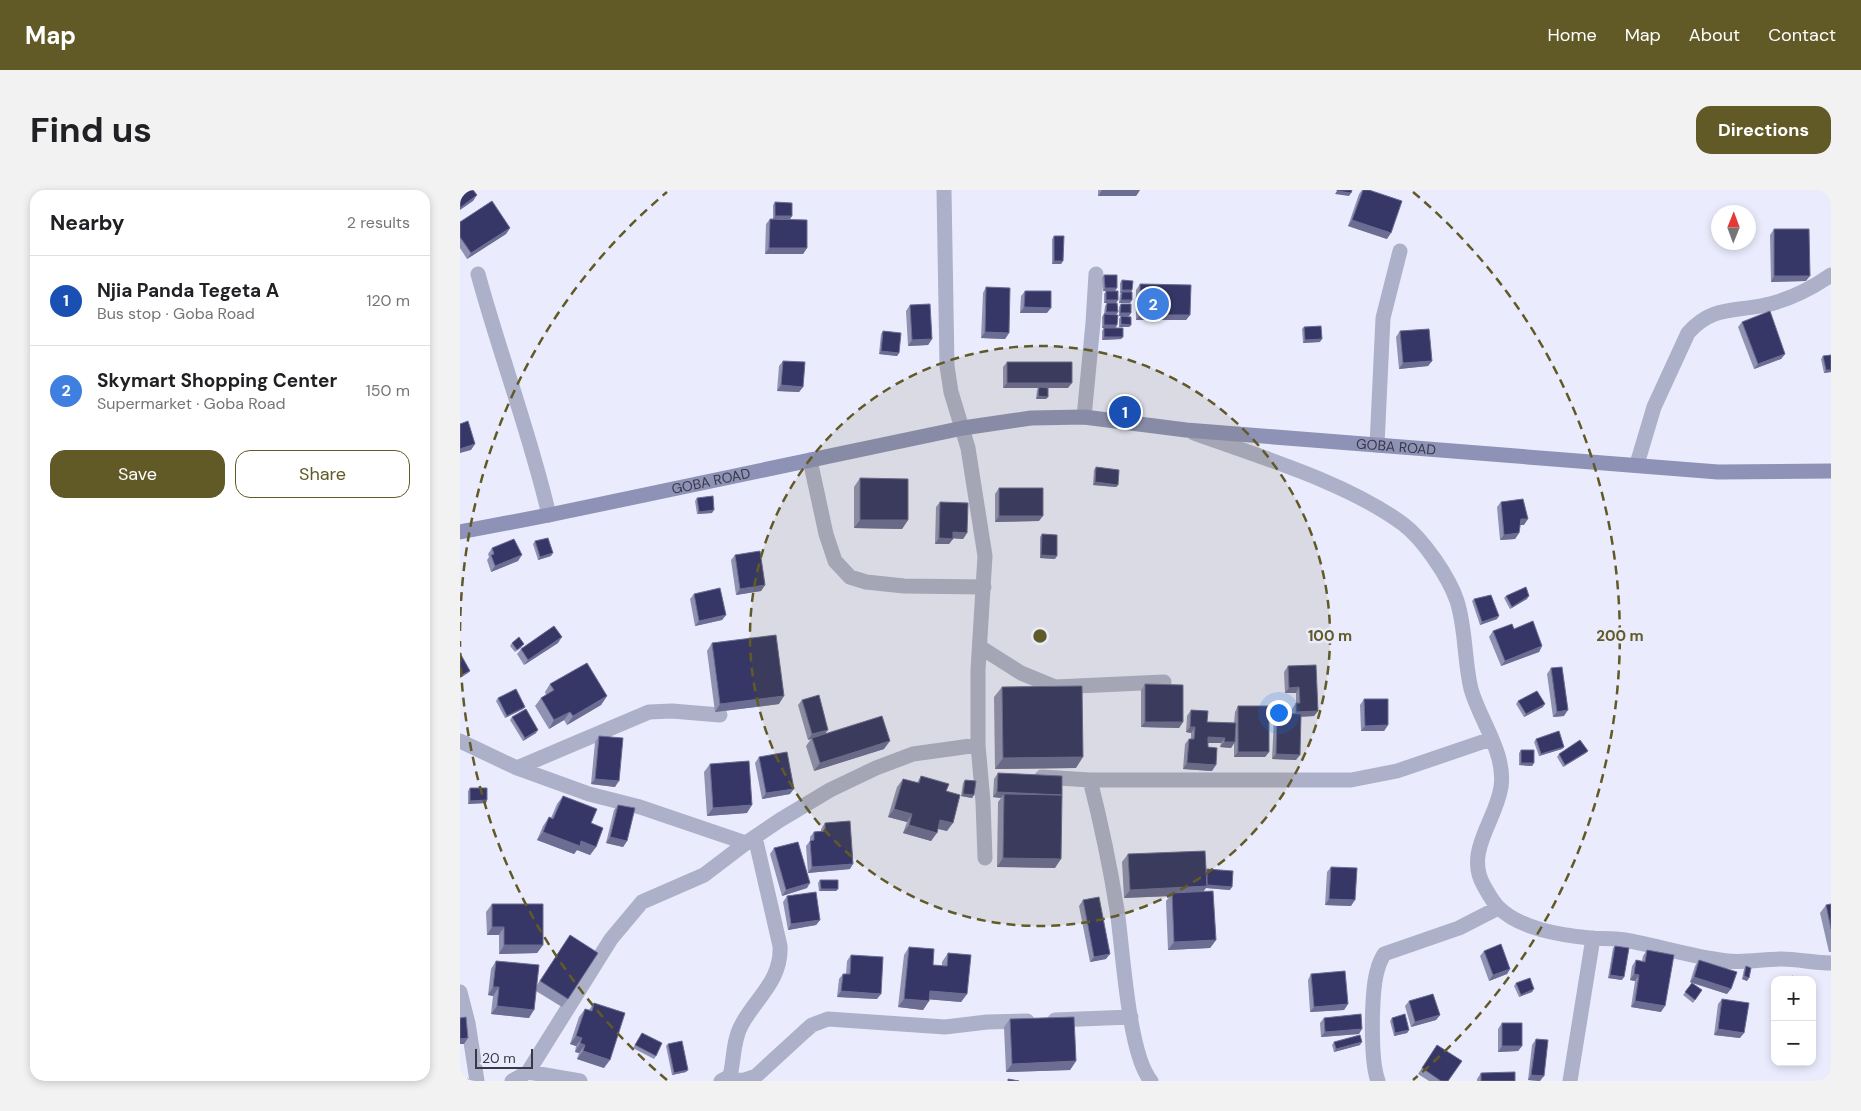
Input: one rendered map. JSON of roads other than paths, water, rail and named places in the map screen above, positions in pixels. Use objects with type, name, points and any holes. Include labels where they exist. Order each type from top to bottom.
[{"type":"main road","name":"GOBA ROAD","points":[[460,532],[963,428],[1031,418],[1084,417],[1186,430],[1637,464],[1718,472],[1831,471]]},
{"type":"street","points":[[944,190],[947,366],[951,392],[963,428],[979,510],[985,556],[978,670],[978,745],[986,774],[983,802],[984,858]]},
{"type":"street","points":[[1377,445],[1383,318],[1400,251]]},
{"type":"street","points":[[478,274],[489,315],[540,475],[549,515]]},
{"type":"street","points":[[1084,417],[1096,274]]},
{"type":"street","points":[[1637,464],[1654,408],[1688,333],[1696,324],[1714,314],[1767,305],[1811,289],[1831,275]]},
{"type":"street","points":[[1186,430],[1327,483],[1385,513],[1412,533],[1447,580],[1457,600],[1470,686],[1500,766],[1502,782],[1499,796],[1480,843],[1477,869],[1479,879],[1498,908],[1515,919],[1566,935],[1624,940],[1726,961],[1749,962],[1786,959],[1831,963]]},
{"type":"street","points":[[810,460],[826,534],[835,561],[850,577],[866,582],[904,586],[984,587]]},
{"type":"street","points":[[980,647],[1020,672],[1055,687],[1164,682]]},
{"type":"street","points":[[517,768],[648,712],[672,711],[720,715]]},
{"type":"street","points":[[1030,776],[1090,780],[1351,780],[1396,771],[1491,739]]},
{"type":"street","points":[[460,741],[517,768],[589,794],[640,806],[751,840]]},
{"type":"street","points":[[512,1081],[528,1072],[612,939],[642,902],[704,875],[751,840],[830,790],[897,759],[914,754],[978,745]]},
{"type":"street","points":[[1090,780],[1104,838],[1117,911],[1131,1017],[1143,1068],[1151,1081]]},
{"type":"street","points":[[723,1081],[730,1076],[741,1026],[772,980],[780,954],[780,946],[751,840]]},
{"type":"street","points":[[1378,1081],[1374,1058],[1374,996],[1377,969],[1384,954],[1459,928],[1498,908]]},
{"type":"street","points":[[1570,1081],[1593,938]]},
{"type":"street","points":[[460,992],[468,1023],[476,1081]]},
{"type":"street","points":[[723,1081],[744,1080],[756,1076],[812,1025],[828,1019],[945,1027],[987,1022],[1131,1017]]},
{"type":"street","points":[[528,1072],[580,1081]]},
{"type":"place","name":"Skymart Shopping Center","points":[[1153,304]]},
{"type":"place","name":"Njia Panda Tegeta A","points":[[1125,412]]}]
